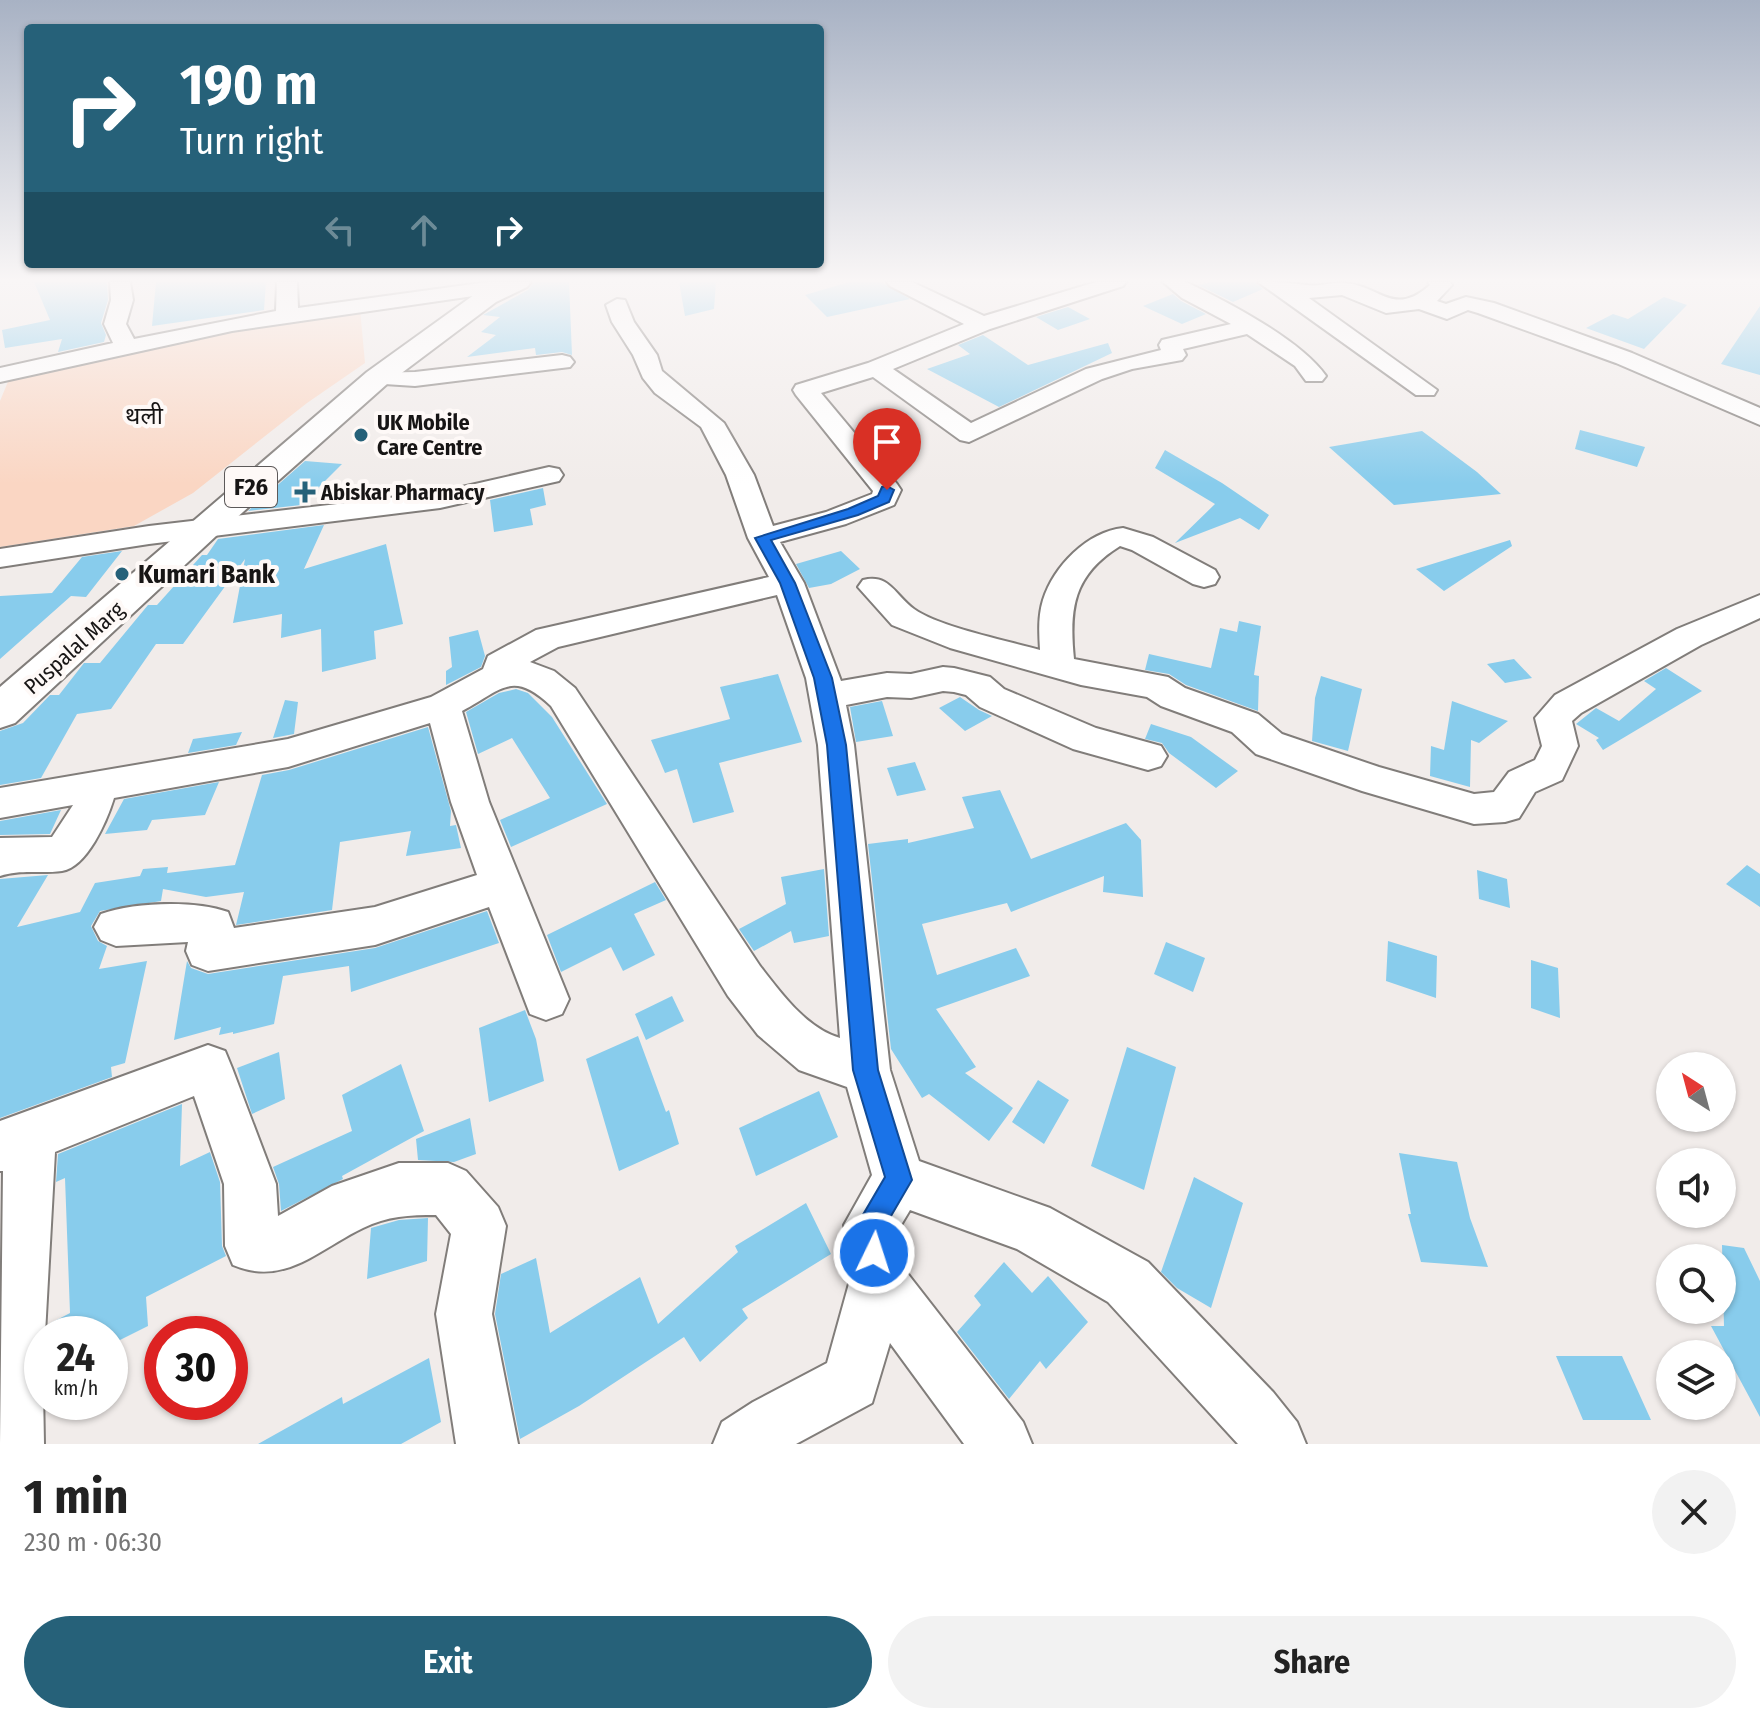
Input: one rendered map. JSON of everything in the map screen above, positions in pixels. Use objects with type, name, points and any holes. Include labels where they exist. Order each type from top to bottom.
[{"type":"main road","name":"Puspalal Marg","points":[[0,712],[203,528],[377,378],[416,349]]},
{"type":"street","points":[[0,375],[111,349]]},
{"type":"street","points":[[641,349],[651,373],[664,388],[711,423],[740,475],[763,538],[788,583],[828,696],[836,745],[866,1070],[899,1180],[871,1225],[878,1280],[851,1382],[774,1423],[744,1444]]},
{"type":"street","points":[[763,538],[836,518],[884,499],[887,490],[805,390],[876,368],[921,349]]},
{"type":"street","points":[[876,368],[969,434],[1094,374],[1128,363],[1174,355],[1172,349]]},
{"type":"street","points":[[1286,349],[1303,361],[1314,376]]},
{"type":"street","points":[[1368,349],[1425,390]]},
{"type":"street","points":[[1600,349],[1760,417]]},
{"type":"street","points":[[377,378],[415,379],[562,362]]},
{"type":"street","points":[[0,558],[203,528],[440,500],[549,475]]},
{"type":"street","points":[[1058,667],[1054,627],[1059,590],[1104,542],[1127,537],[1204,577]]},
{"type":"street","points":[[501,675],[500,664],[548,638],[788,583]]},
{"type":"street","points":[[874,587],[903,617],[962,640],[1058,667],[1156,686],[1173,697],[1245,723],[1269,744],[1375,781],[1474,809],[1505,807],[1522,782],[1549,770],[1560,746],[1553,718],[1568,704],[1689,637],[1760,605]]},
{"type":"street","points":[[0,803],[288,753],[443,706],[501,675],[524,671],[544,679],[563,697],[744,981],[774,1020],[816,1054],[866,1070]]},
{"type":"street","points":[[828,696],[887,685],[911,686],[943,679],[954,680],[978,686],[992,698],[1086,739],[1148,756]]},
{"type":"street","points":[[443,706],[470,802],[546,999]]},
{"type":"street","points":[[0,859],[3,854],[63,854],[89,816],[98,786]]},
{"type":"street","points":[[116,927],[184,923],[213,925],[208,951],[375,926],[502,885]]},
{"type":"street","points":[[13,1444],[17,1317],[15,1141],[169,1079],[208,1068],[250,1184],[252,1246],[290,1241],[351,1205],[399,1189],[448,1189],[479,1226],[464,1314],[487,1444]]},
{"type":"street","points":[[899,1180],[1031,1227],[1128,1282],[1252,1413],[1275,1444]]},
{"type":"street","points":[[878,1280],[1001,1444]]},
{"type":"shaded area","points":[[120,349],[364,349],[365,363],[307,403],[193,493],[134,526],[0,547],[0,401],[12,372]]},
{"type":"building","points":[[477,349],[525,349],[467,357]]},
{"type":"building","points":[[535,349],[572,349],[572,355],[562,352],[536,355]]},
{"type":"building","points":[[964,349],[1005,349],[1028,365],[1085,349],[1111,349],[1112,353],[999,407],[927,369],[970,354]]},
{"type":"building","points":[[1731,349],[1760,349],[1760,375],[1721,364]]},
{"type":"building","points":[[1580,430],[1645,447],[1637,467],[1575,449]]},
{"type":"building","points":[[1422,431],[1501,494],[1394,505],[1329,447]]},
{"type":"building","points":[[1165,450],[1269,515],[1259,530],[1240,518],[1175,543],[1215,504],[1155,468]]},
{"type":"building","points":[[305,461],[342,464],[301,505],[248,511]]},
{"type":"building","points":[[543,488],[546,505],[530,509],[533,525],[494,532],[490,500]]},
{"type":"building","points":[[324,525],[304,569],[386,544],[403,624],[374,631],[376,659],[322,672],[321,629],[281,638],[282,614],[233,623],[245,559],[183,644],[156,644],[111,709],[77,714],[41,778],[0,785],[0,731],[23,723],[50,695],[59,695],[84,663],[100,663],[148,605],[157,605],[202,555],[207,555],[218,539]]},
{"type":"building","points":[[1510,540],[1512,546],[1444,591],[1416,569]]},
{"type":"building","points":[[122,551],[86,597],[71,596],[0,659],[0,596],[52,593],[82,557]]},
{"type":"building","points":[[841,551],[860,569],[831,584],[809,588],[796,564]]},
{"type":"building","points":[[1239,621],[1261,626],[1254,675],[1259,676],[1258,711],[1186,685],[1169,674],[1145,670],[1149,654],[1211,668],[1220,628],[1237,632]]},
{"type":"building","points":[[478,630],[485,656],[481,667],[446,685],[446,671],[452,667],[449,637]]},
{"type":"building","points":[[1514,659],[1532,678],[1505,683],[1487,664]]},
{"type":"building","points":[[1666,668],[1702,691],[1603,750],[1596,740],[1599,738],[1576,724],[1596,708],[1619,721],[1656,689],[1644,681]]},
{"type":"building","points":[[778,674],[802,742],[719,763],[734,812],[693,823],[677,769],[665,773],[651,740],[730,719],[720,687]]},
{"type":"building","points":[[1321,676],[1362,689],[1348,751],[1312,741],[1315,698]]},
{"type":"building","points":[[516,689],[528,693],[552,717],[607,804],[511,847],[500,820],[550,798],[512,738],[478,754],[466,712],[499,693]]},
{"type":"building","points":[[960,697],[992,716],[965,731],[939,708]]},
{"type":"building","points":[[285,700],[298,702],[294,734],[273,738]]},
{"type":"building","points":[[882,701],[893,736],[856,742],[850,707]]},
{"type":"building","points":[[1452,701],[1508,721],[1479,743],[1471,740],[1470,787],[1430,776],[1431,746],[1444,750]]},
{"type":"building","points":[[1151,724],[1191,737],[1238,771],[1216,788],[1169,753],[1162,743],[1145,739]]},
{"type":"building","points":[[428,727],[451,811],[450,826],[456,825],[461,848],[406,856],[411,831],[340,842],[332,910],[236,925],[244,892],[206,897],[163,889],[161,901],[100,911],[91,926],[98,941],[107,946],[99,969],[147,961],[125,1063],[111,1067],[112,1077],[0,1118],[0,879],[48,875],[17,927],[80,912],[95,883],[140,876],[143,869],[168,867],[167,873],[235,865],[262,775],[289,770]]},
{"type":"building","points":[[242,732],[236,745],[188,753],[193,739]]},
{"type":"building","points":[[915,762],[926,790],[897,796],[887,768]]},
{"type":"building","points":[[219,782],[205,815],[152,820],[147,830],[105,834],[124,799]]},
{"type":"building","points":[[1000,790],[1031,859],[1126,823],[1141,840],[1143,897],[1103,892],[1104,876],[1011,912],[1007,903],[922,924],[937,975],[1016,948],[1030,976],[936,1009],[976,1067],[965,1073],[1013,1108],[989,1141],[929,1094],[922,1098],[891,1049],[868,844],[908,839],[908,843],[974,828],[962,797]]},
{"type":"building","points":[[61,810],[50,834],[0,835],[0,821]]},
{"type":"building","points":[[1747,865],[1760,874],[1760,907],[1726,884]]},
{"type":"building","points":[[824,869],[829,936],[794,943],[791,931],[754,951],[739,929],[786,904],[781,877]]},
{"type":"building","points":[[1477,870],[1507,879],[1510,908],[1479,899]]},
{"type":"building","points":[[655,882],[666,900],[634,914],[655,955],[623,971],[611,947],[561,972],[547,935]]},
{"type":"building","points":[[487,911],[499,943],[351,992],[349,966],[283,976],[274,1024],[219,1035],[221,1027],[174,1040],[187,961],[191,968],[208,974],[375,948]]},
{"type":"building","points":[[1388,941],[1437,956],[1436,998],[1386,981]]},
{"type":"building","points":[[1166,942],[1205,958],[1193,992],[1154,974]]},
{"type":"building","points":[[1531,960],[1558,968],[1560,1018],[1531,1008]]},
{"type":"building","points":[[672,996],[684,1021],[646,1040],[635,1014]]},
{"type":"building","points":[[525,1010],[536,1039],[544,1081],[489,1102],[479,1028]]},
{"type":"building","points":[[638,1036],[666,1112],[669,1110],[679,1144],[619,1171],[586,1059]]},
{"type":"building","points":[[1127,1047],[1176,1067],[1144,1190],[1091,1166]]},
{"type":"building","points":[[279,1052],[285,1099],[252,1114],[237,1068]]},
{"type":"building","points":[[401,1064],[424,1131],[281,1211],[279,1184],[273,1167],[352,1131],[342,1095]]},
{"type":"building","points":[[1038,1080],[1069,1100],[1044,1144],[1012,1122]]},
{"type":"building","points":[[819,1091],[838,1137],[756,1176],[739,1128]]},
{"type":"building","points":[[182,1104],[180,1166],[210,1152],[220,1182],[222,1246],[226,1256],[146,1297],[147,1316],[144,1316],[144,1328],[128,1336],[128,1316],[64,1316],[70,1313],[65,1178],[56,1182],[58,1154]]},
{"type":"building","points":[[470,1118],[476,1154],[454,1162],[418,1160],[416,1139]]},
{"type":"building","points":[[1399,1153],[1457,1162],[1470,1218],[1488,1267],[1421,1262],[1408,1214],[1411,1214]]},
{"type":"building","points":[[1194,1177],[1243,1203],[1211,1308],[1177,1288],[1161,1272]]},
{"type":"building","points":[[806,1203],[831,1254],[742,1309],[748,1318],[700,1362],[684,1337],[579,1406],[520,1439],[495,1314],[501,1274],[536,1258],[550,1333],[640,1277],[658,1324],[738,1252],[735,1246]]},
{"type":"building","points":[[428,1218],[427,1261],[367,1279],[371,1228],[399,1220]]},
{"type":"building","points":[[1736,1247],[1744,1248],[1760,1281],[1760,1417],[1736,1372],[1736,1340],[1719,1340],[1711,1326],[1736,1324]]},
{"type":"building","points":[[1004,1262],[1032,1293],[1048,1276],[1088,1322],[1046,1369],[1040,1361],[1009,1399],[957,1332],[981,1305],[974,1296]]},
{"type":"building","points":[[1556,1356],[1622,1356],[1651,1420],[1583,1420]]},
{"type":"building","points":[[429,1358],[441,1422],[401,1444],[258,1444],[342,1397],[343,1404]]},
{"type":"place","name":"UK Mobile Care Centre","points":[[361,435]]},
{"type":"place","name":"Abiskar Pharmacy","points":[[305,492]]},
{"type":"place","name":"Kumari Bank","points":[[122,574]]},
{"type":"district","name":"थली","points":[[144,416]]},
{"type":"route","points":[[874,1253],[871,1225],[899,1180],[866,1070],[836,745],[823,678],[788,583],[763,538],[869,506],[884,499],[887,490]]}]
